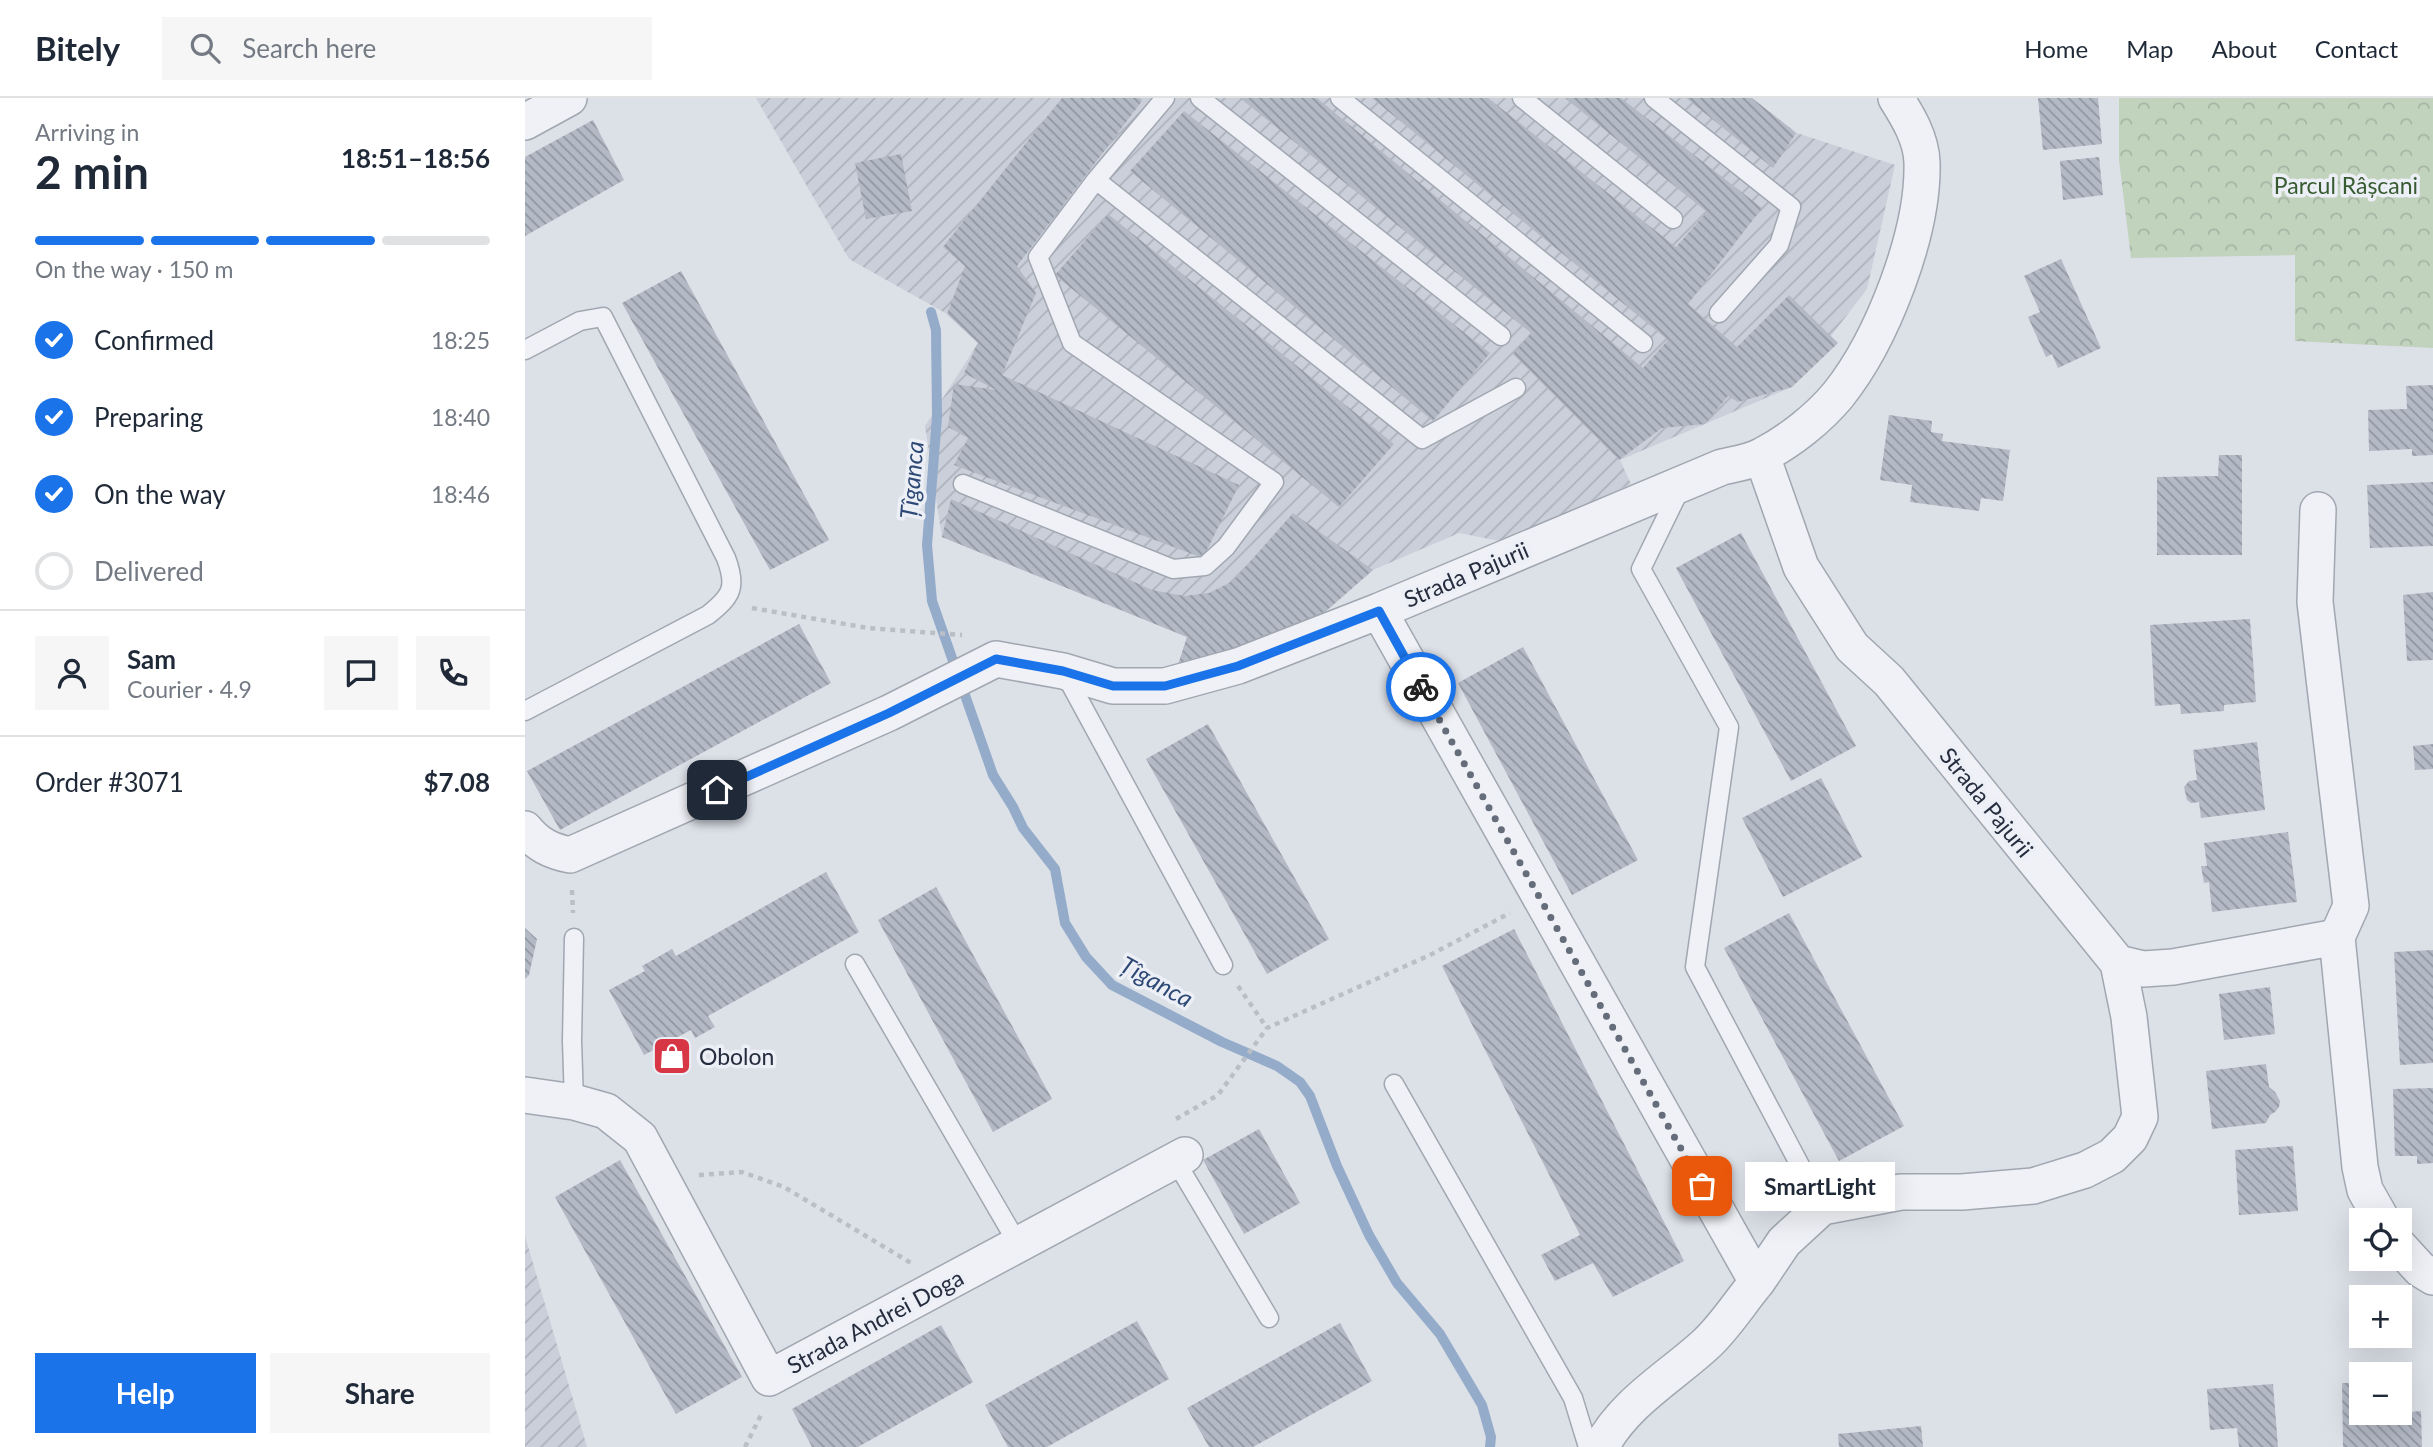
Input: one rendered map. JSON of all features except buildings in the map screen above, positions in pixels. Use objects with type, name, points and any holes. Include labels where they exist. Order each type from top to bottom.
[{"type":"street","points":[[525,122],[569,98]]},
{"type":"street","name":"Strada Pajurii","points":[[1757,1282],[1379,611],[1722,467],[1762,456],[1803,428],[1837,396],[1867,354],[1906,259],[1918,209],[1922,161],[1918,139],[1896,98]]},
{"type":"street","name":"Strada Pajurii","points":[[1762,456],[1801,568],[1844,636],[1852,647],[1889,681],[2118,963],[2129,1017],[2140,1117],[2130,1138],[2112,1156],[2085,1170],[2033,1186],[1962,1192],[1901,1192],[1822,1207]]},
{"type":"street","points":[[2318,510],[2315,602],[2351,906],[2337,937],[2360,1167],[2365,1190],[2375,1208]]},
{"type":"street","points":[[525,829],[549,850],[570,855],[916,699],[996,659],[1063,671],[1113,686],[1165,686],[1238,666],[1379,611]]},
{"type":"street","points":[[2118,963],[2143,969],[2173,967],[2337,937]]},
{"type":"street","name":"Strada Andrei Doga","points":[[525,1095],[574,1102],[606,1111],[641,1138],[769,1378],[1180,1157]]},
{"type":"street","points":[[1601,1447],[1619,1420],[1656,1384],[1707,1343],[1757,1282],[1784,1242],[1822,1207]]},
{"type":"street","points":[[2412,1260],[2433,1278]]},
{"type":"lane","points":[[963,484],[1173,569],[1205,566],[1226,547],[1275,482],[1072,343],[1038,257],[1096,180],[1165,98]]},
{"type":"lane","points":[[1200,98],[1501,337]]},
{"type":"lane","points":[[1340,98],[1643,343]]},
{"type":"lane","points":[[1522,98],[1673,219]]},
{"type":"lane","points":[[1654,98],[1791,207],[1779,245],[1719,313]]},
{"type":"lane","points":[[1096,180],[1422,439],[1516,388]]},
{"type":"lane","points":[[525,349],[580,321],[603,317],[732,574],[732,591],[724,603],[709,615],[525,711]]},
{"type":"lane","points":[[1683,484],[1641,569],[1729,727],[1695,967],[1822,1207]]},
{"type":"lane","points":[[1063,671],[1223,965]]},
{"type":"lane","points":[[574,938],[574,1102]]},
{"type":"lane","points":[[855,964],[1018,1244]]},
{"type":"lane","points":[[1394,1084],[1573,1398],[1588,1447]]},
{"type":"lane","points":[[1180,1157],[1269,1318]]},
{"type":"path","points":[[724,603],[868,628],[935,634]]},
{"type":"path","points":[[570,855],[574,938]]},
{"type":"path","points":[[1218,1095],[1268,1028],[1430,955],[1539,897]]},
{"type":"path","points":[[1223,965],[1268,1028]]},
{"type":"path","points":[[661,1177],[742,1172],[784,1187],[945,1284]]},
{"type":"shaded area","points":[[756,98],[1752,98],[1797,133],[1895,165],[1867,289],[1792,387],[1620,460],[1631,484],[1505,542],[1459,533],[1373,570],[1309,626],[1178,665],[1187,637],[942,537],[925,426],[978,343],[947,314],[849,259]]},
{"type":"shaded area","points":[[525,1236],[587,1447],[525,1447]]},
{"type":"green space","name":"Parcul Râșcani","points":[[2119,98],[2433,98],[2433,348],[2295,341],[2295,255],[2131,258],[2119,160]]},
{"type":"waterway","name":"Țîganca","points":[[931,312],[936,330],[937,417],[927,545],[932,601],[993,775],[1023,828],[1055,869],[1065,923],[1086,957],[1112,985],[1222,1042],[1277,1066],[1300,1082],[1310,1096],[1337,1166],[1369,1235],[1397,1283],[1440,1334],[1482,1405],[1491,1437],[1490,1447]]},
{"type":"way so far","points":[[1421,687],[1702,1186]]},
{"type":"place","name":"Obolon","points":[[672,1056]]},
{"type":"place","name":"SmartLight","points":[[1702,1186]]},
{"type":"route","points":[[717,790],[889,713],[996,659],[1063,671],[1113,686],[1165,686],[1238,666],[1379,611],[1421,687]]}]
